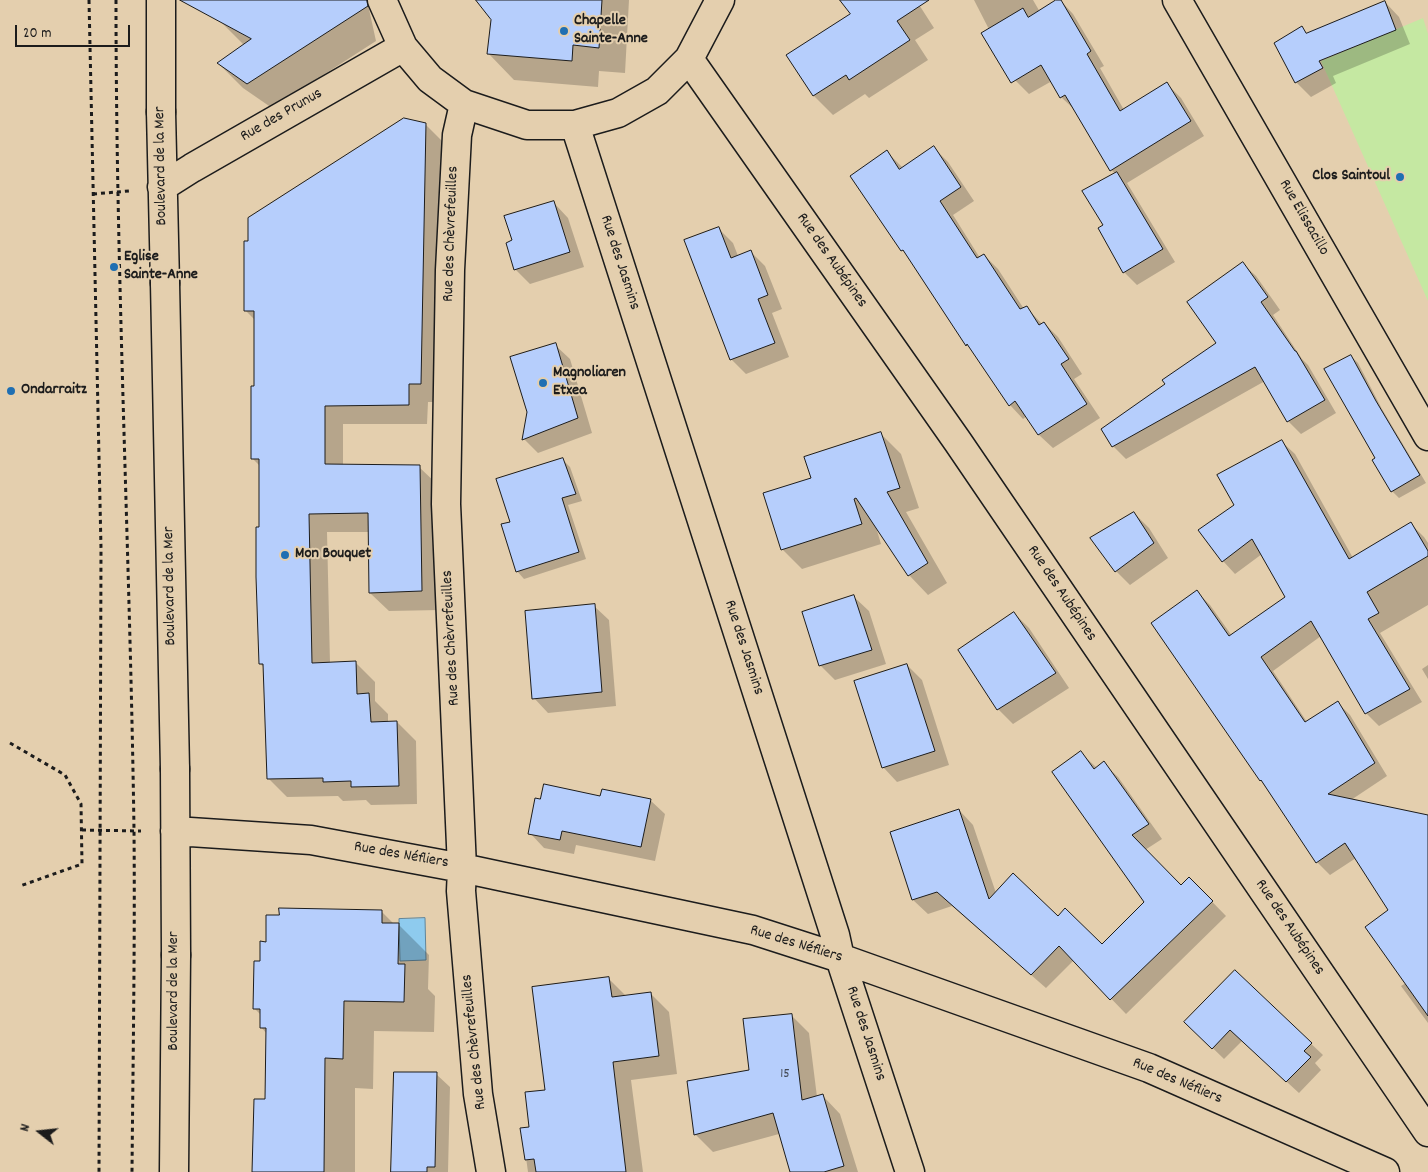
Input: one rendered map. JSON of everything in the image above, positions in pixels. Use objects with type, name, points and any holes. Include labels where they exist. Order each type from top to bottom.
[{"type":"street","name":"Boulevard de la Mer","points":[[161,0],[162,188],[175,769],[174,1172]]},
{"type":"street","points":[[382,0],[403,47],[430,79],[464,104],[526,125],[575,125],[618,113],[657,91],[689,60],[720,0]]},
{"type":"street","name":"Rue Elissacillo","points":[[1177,0],[1428,436]]},
{"type":"street","name":"Rue des Prunus","points":[[162,188],[192,168],[403,47]]},
{"type":"street","name":"Rue des Aubépines","points":[[689,60],[958,442],[1428,1132]]},
{"type":"street","name":"Rue des Chèvrefeuilles","points":[[464,104],[457,135],[450,270],[446,504],[462,868],[461,891],[478,1094],[491,1172]]},
{"type":"street","name":"Rue des Jasmins","points":[[575,125],[910,1172]]},
{"type":"street","name":"Rue des Néfliers","points":[[175,831],[311,840],[462,868],[753,930],[840,958],[1149,1068],[1385,1172]]},
{"type":"path","points":[[89,0],[101,548],[99,1172]]},
{"type":"path","points":[[116,0],[118,245],[125,435],[134,831],[132,1172]]},
{"type":"path","points":[[93,194],[117,193]]},
{"type":"path","points":[[10,743],[65,775],[81,804],[82,864],[20,886]]},
{"type":"path","points":[[82,830],[134,831]]},
{"type":"green space","name":"Clos Saintoul","points":[[1423,18],[1428,34],[1428,301],[1321,61]]},
{"type":"water","points":[[425,918],[426,960],[400,961],[399,919]]},
{"type":"building","points":[[180,0],[367,0],[368,6],[247,84],[217,63],[251,39]]},
{"type":"building","name":"Chapelle Sainte-Anne","points":[[476,0],[602,0],[599,48],[573,45],[572,61],[487,54],[491,20]]},
{"type":"building","points":[[840,0],[929,0],[897,21],[910,40],[849,80],[846,75],[813,96],[786,55],[850,14]]},
{"type":"building","points":[[1056,0],[1061,0],[1091,51],[1087,54],[1120,111],[1167,82],[1191,121],[1110,171],[1065,95],[1060,98],[1041,65],[1011,83],[981,33],[1023,8],[1028,17]]},
{"type":"building","points":[[1385,1],[1396,30],[1319,61],[1323,68],[1295,83],[1274,43],[1302,26],[1306,33]]},
{"type":"building","points":[[404,118],[426,123],[421,384],[409,384],[409,405],[325,406],[325,464],[420,465],[422,591],[369,593],[368,513],[309,514],[312,663],[356,661],[357,694],[369,693],[371,722],[397,721],[399,786],[351,787],[351,781],[323,782],[323,778],[267,779],[263,664],[259,664],[256,577],[256,527],[259,527],[259,459],[251,459],[251,386],[254,386],[254,311],[244,311],[244,241],[248,241],[248,218]]},
{"type":"building","points":[[934,146],[961,187],[940,201],[977,258],[984,254],[1020,309],[1027,306],[1039,325],[1044,322],[1069,359],[1061,364],[1087,404],[1038,435],[1015,401],[1009,406],[967,344],[966,346],[903,250],[901,251],[850,176],[887,150],[899,169]]},
{"type":"building","points":[[1117,172],[1163,249],[1123,273],[1098,228],[1103,225],[1082,191]]},
{"type":"building","points":[[554,201],[570,252],[514,270],[506,243],[512,240],[504,216]]},
{"type":"building","points":[[719,227],[731,258],[751,250],[768,295],[758,299],[775,343],[730,360],[684,240]]},
{"type":"building","points":[[1243,262],[1268,297],[1261,302],[1296,351],[1325,400],[1287,422],[1255,367],[1112,447],[1101,429],[1165,384],[1162,380],[1216,343],[1187,302]]},
{"type":"building","name":"Magnoliaren Etxea","points":[[556,343],[578,418],[522,440],[527,412],[510,357]]},
{"type":"building","points":[[1351,355],[1420,475],[1391,492],[1372,460],[1375,458],[1324,369]]},
{"type":"building","points":[[881,432],[900,488],[887,492],[928,563],[908,576],[856,498],[854,499],[862,524],[781,550],[763,493],[811,478],[804,457]]},
{"type":"building","points":[[1282,440],[1349,559],[1411,522],[1428,551],[1428,556],[1367,592],[1379,613],[1368,619],[1410,689],[1365,714],[1311,621],[1261,657],[1305,722],[1338,701],[1375,763],[1328,794],[1428,815],[1428,1016],[1365,927],[1388,910],[1345,843],[1316,863],[1261,780],[1151,623],[1197,590],[1229,636],[1285,597],[1252,539],[1222,562],[1198,530],[1234,505],[1217,475]]},
{"type":"building","points":[[563,458],[576,494],[562,498],[579,552],[516,572],[501,524],[510,522],[496,479]]},
{"type":"building","points":[[1134,512],[1154,543],[1115,572],[1090,538]]},
{"type":"building","points":[[854,595],[872,650],[819,666],[802,612]]},
{"type":"building","points":[[595,604],[602,692],[532,699],[525,611]]},
{"type":"building","points":[[1014,612],[1056,673],[997,710],[958,650]]},
{"type":"building","points":[[907,664],[935,751],[882,768],[854,681]]},
{"type":"building","points":[[1081,751],[1094,769],[1104,761],[1149,824],[1132,835],[1181,885],[1189,877],[1213,901],[1110,1000],[1059,946],[1031,975],[937,892],[912,900],[890,832],[959,809],[989,899],[1013,873],[1058,916],[1065,908],[1102,944],[1144,902],[1052,772]]},
{"type":"building","points":[[544,784],[600,796],[602,789],[651,799],[641,847],[562,831],[560,840],[528,834],[535,798],[540,799]]},
{"type":"building","points":[[279,908],[382,910],[382,923],[399,923],[398,964],[405,964],[404,1002],[344,1001],[343,1059],[325,1058],[324,1172],[252,1172],[254,1099],[265,1099],[266,1028],[260,1028],[260,1009],[253,1009],[254,961],[260,961],[260,941],[266,942],[266,915],[279,915]]},
{"type":"building","points":[[1235,970],[1312,1043],[1304,1051],[1311,1057],[1286,1082],[1230,1030],[1212,1049],[1184,1022]]},
{"type":"building","points":[[609,977],[612,997],[651,992],[659,1056],[613,1062],[626,1172],[536,1172],[534,1159],[525,1160],[520,1128],[529,1127],[525,1092],[545,1090],[532,987]]},
{"type":"building","points":[[792,1014],[802,1100],[823,1094],[844,1166],[824,1172],[790,1172],[773,1113],[694,1135],[687,1081],[749,1070],[743,1019]]},
{"type":"building","points":[[394,1072],[437,1072],[435,1167],[427,1167],[427,1172],[391,1172]]},
{"type":"place","name":"Chapelle Sainte-Anne","points":[[564,31]]},
{"type":"place","name":"Clos Saintoul","points":[[1400,177]]},
{"type":"place","name":"Eglise Sainte-Anne","points":[[114,267]]},
{"type":"place","name":"Magnoliaren Etxea","points":[[543,383]]},
{"type":"place","name":"Ondarraitz","points":[[11,391]]},
{"type":"place","name":"Mon Bouquet","points":[[285,555]]}]
